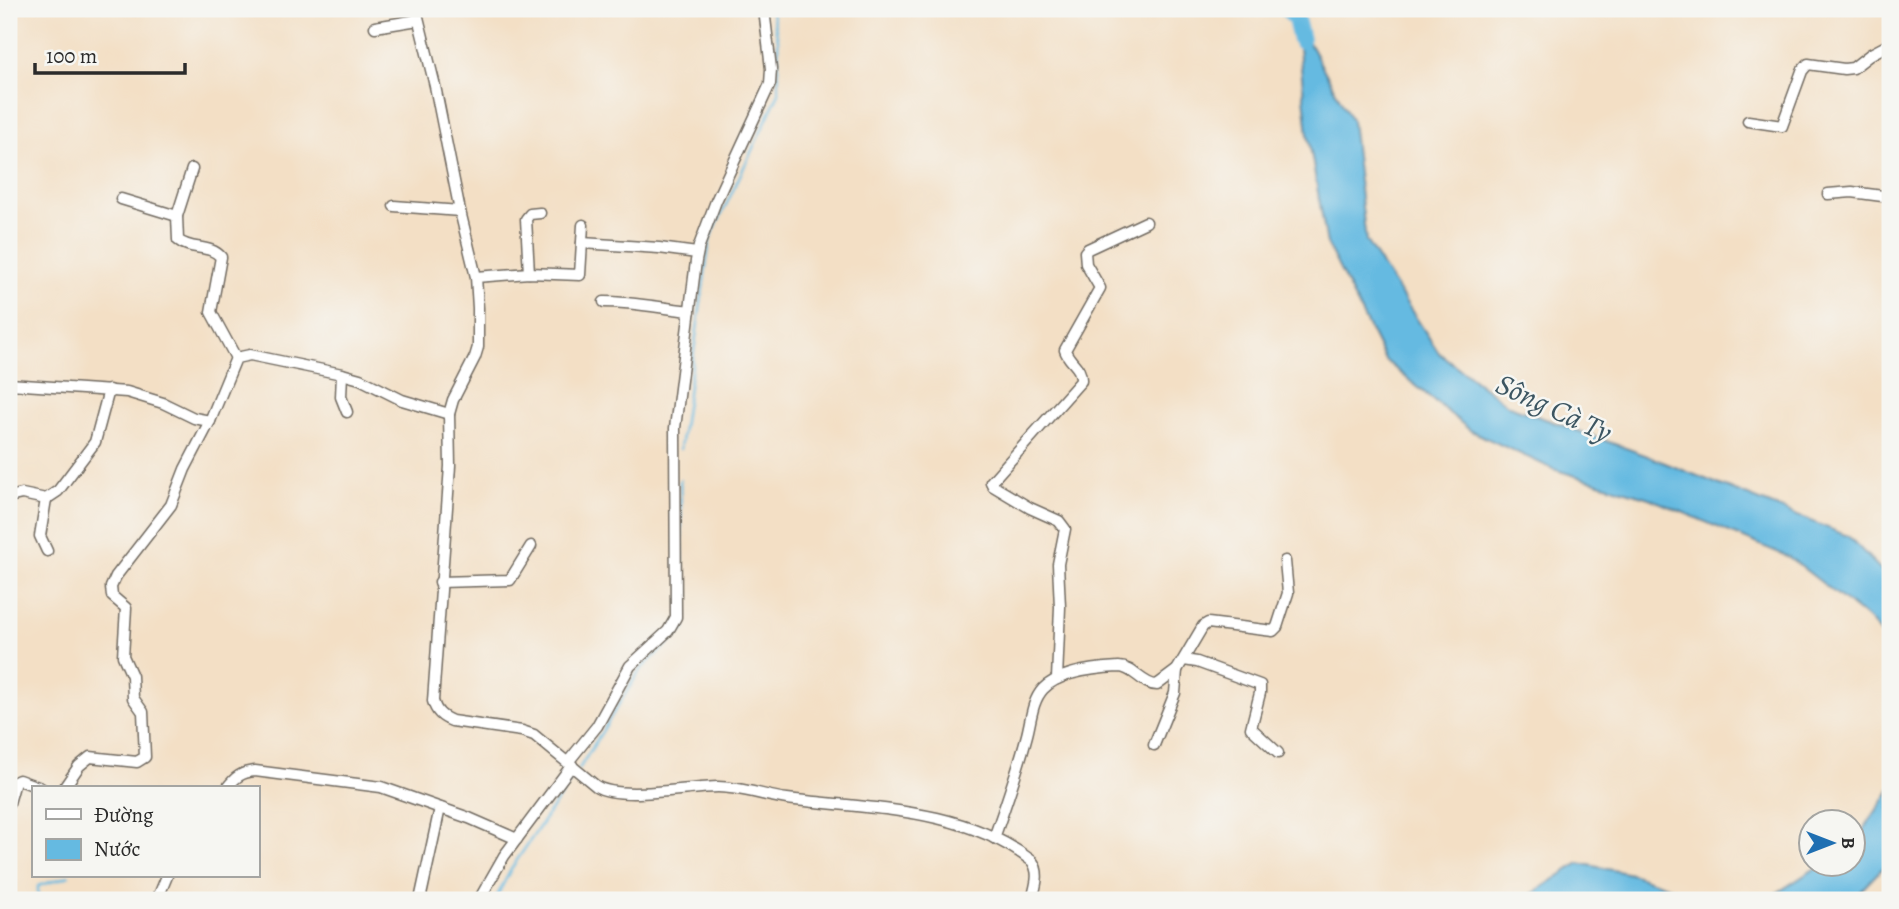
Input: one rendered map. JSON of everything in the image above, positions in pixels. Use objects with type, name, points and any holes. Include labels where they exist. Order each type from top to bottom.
[{"type":"street","points":[[479,900],[504,856],[597,726],[630,666],[668,631],[676,617],[675,428],[697,253],[716,201],[770,84],[771,69],[764,9]]},
{"type":"street","points":[[375,27],[417,14],[436,86],[460,211],[476,276],[478,347],[449,414],[450,466],[433,701],[438,713],[452,721],[528,732],[606,791],[730,788],[782,799],[911,811],[994,838],[1024,856],[1035,866],[1037,876],[1032,900]]},
{"type":"street","points":[[1748,121],[1782,125],[1802,71],[1808,64],[1853,68],[1890,44]]},
{"type":"street","points":[[192,169],[177,216],[177,235],[181,243],[213,250],[221,257],[211,312],[236,358]]},
{"type":"street","points":[[1828,194],[1861,192],[1890,197]]},
{"type":"street","points":[[121,200],[177,216]]},
{"type":"street","points":[[394,206],[460,211]]},
{"type":"street","points":[[529,273],[526,219],[530,214],[540,213]]},
{"type":"street","points":[[1056,679],[1060,607],[1058,564],[1065,529],[1059,521],[1030,508],[993,486],[991,482],[1081,381],[1079,368],[1066,355],[1065,350],[1100,288],[1086,264],[1085,252],[1146,222]]},
{"type":"street","points":[[476,276],[529,273],[580,275],[583,225]]},
{"type":"street","points":[[582,243],[697,253]]},
{"type":"street","points":[[604,303],[631,303],[690,311]]},
{"type":"street","points":[[236,358],[250,355],[342,373],[402,400],[449,414]]},
{"type":"street","points":[[65,786],[79,766],[90,757],[137,762],[145,757],[143,712],[133,698],[132,676],[124,656],[126,608],[112,596],[111,587],[129,557],[171,505],[236,358]]},
{"type":"street","points":[[342,373],[341,397],[347,412]]},
{"type":"street","points":[[9,384],[127,392],[163,403],[194,418],[210,421]]},
{"type":"street","points":[[9,497],[22,494],[46,499],[58,491],[94,442],[109,390]]},
{"type":"street","points":[[46,499],[40,536],[47,551]]},
{"type":"street","points":[[440,582],[510,580],[531,546]]},
{"type":"street","points":[[994,838],[1036,700],[1043,689],[1056,679],[1097,670],[1124,668],[1154,685],[1177,670],[1205,624],[1214,622],[1267,632],[1275,629],[1289,589],[1285,561]]},
{"type":"street","points":[[1184,660],[1208,665],[1259,685],[1260,692],[1251,728],[1278,753]]},
{"type":"street","points":[[1154,745],[1175,693],[1177,670]]},
{"type":"street","points":[[229,786],[245,771],[255,771],[381,787],[517,839]]},
{"type":"street","points":[[9,803],[15,782],[19,780],[36,786]]},
{"type":"street","points":[[420,900],[440,808]]},
{"type":"street","points":[[157,900],[166,878]]},
{"type":"water","name":"Sông Cà Ty","points":[[1296,19],[1352,121],[1366,241],[1439,353],[1509,406],[1645,455],[1848,536],[1890,579],[1890,645],[1871,621],[1789,557],[1649,498],[1553,469],[1471,431],[1385,360],[1327,244],[1308,135]]},
{"type":"water","points":[[1890,790],[1890,860],[1852,900],[1766,900],[1800,878],[1868,878],[1868,823]]},
{"type":"water","points":[[1579,863],[1631,874],[1705,899],[1716,900],[1523,900]]},
{"type":"waterway","points":[[680,449],[710,239],[779,93],[778,39],[771,9]]},
{"type":"waterway","name":"Sông Cà Ty","points":[[1288,9],[1296,19],[1301,40]]},
{"type":"waterway","points":[[579,769],[640,670],[685,628],[680,480]]},
{"type":"waterway","points":[[495,900],[511,869],[575,774]]},
{"type":"waterway","points":[[38,900],[38,886],[63,878]]}]
